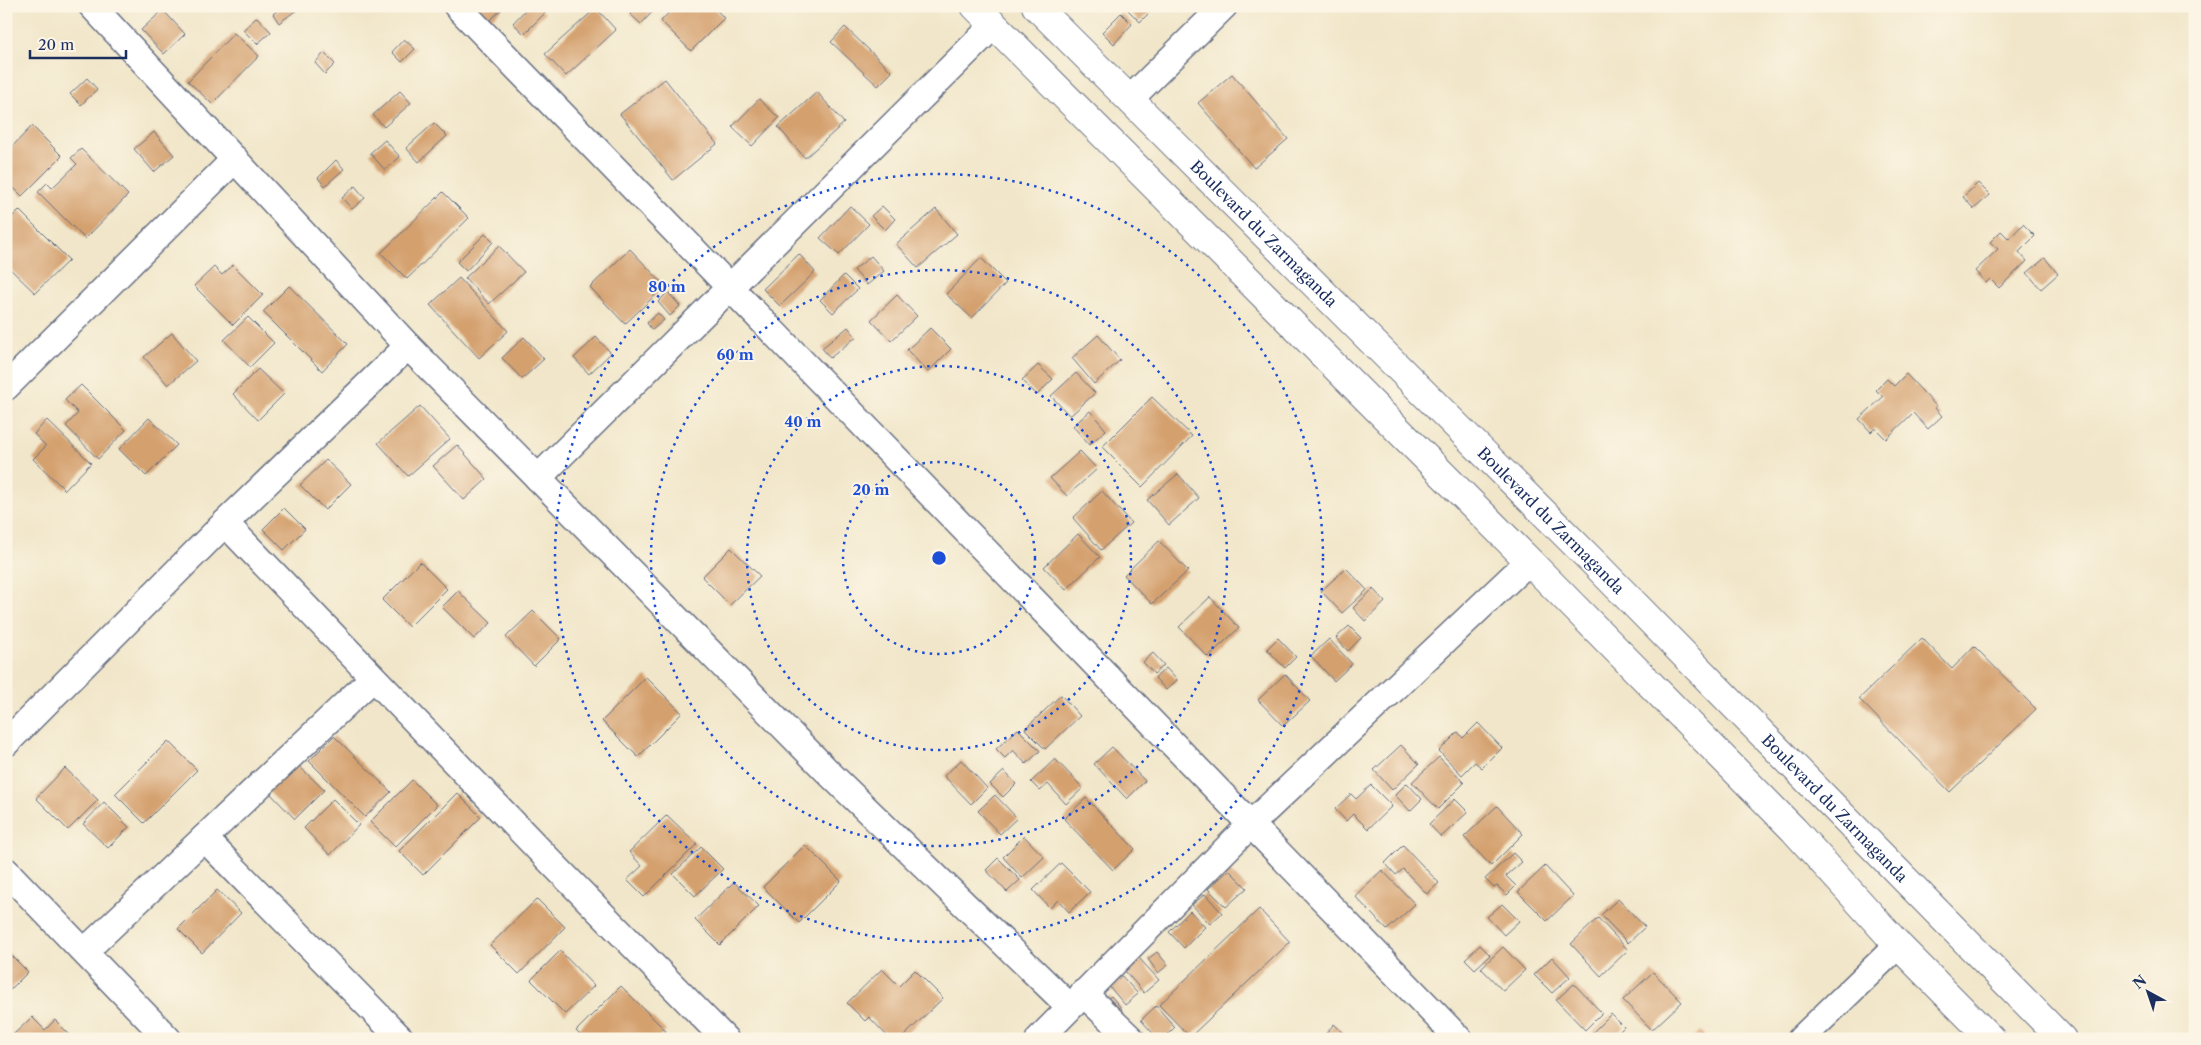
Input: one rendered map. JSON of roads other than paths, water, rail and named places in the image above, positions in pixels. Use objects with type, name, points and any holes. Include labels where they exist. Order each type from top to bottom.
[{"type":"main road","points":[[976,6],[1794,830],[1898,945],[1991,1039]]},
{"type":"main road","name":"Boulevard du Zarmaganda","points":[[1036,6],[1598,567],[2062,1039]]},
{"type":"main road","points":[[1171,201],[1200,168]]},
{"type":"street","points":[[92,6],[408,346],[829,773],[1076,1000],[1131,1039]]},
{"type":"street","points":[[457,6],[1251,824],[1451,1036]]},
{"type":"street","points":[[1130,99],[1224,6]]},
{"type":"street","points":[[538,478],[994,25]]},
{"type":"street","points":[[6,387],[235,159]]},
{"type":"street","points":[[6,743],[225,523],[408,346]]},
{"type":"street","points":[[225,523],[714,1035]]},
{"type":"street","points":[[1039,1039],[1251,824],[1529,561]]},
{"type":"street","points":[[86,951],[373,678]]},
{"type":"street","points":[[204,838],[398,1038]]},
{"type":"street","points":[[6,871],[86,951],[168,1039]]},
{"type":"street","points":[[1801,1039],[1898,945]]}]
